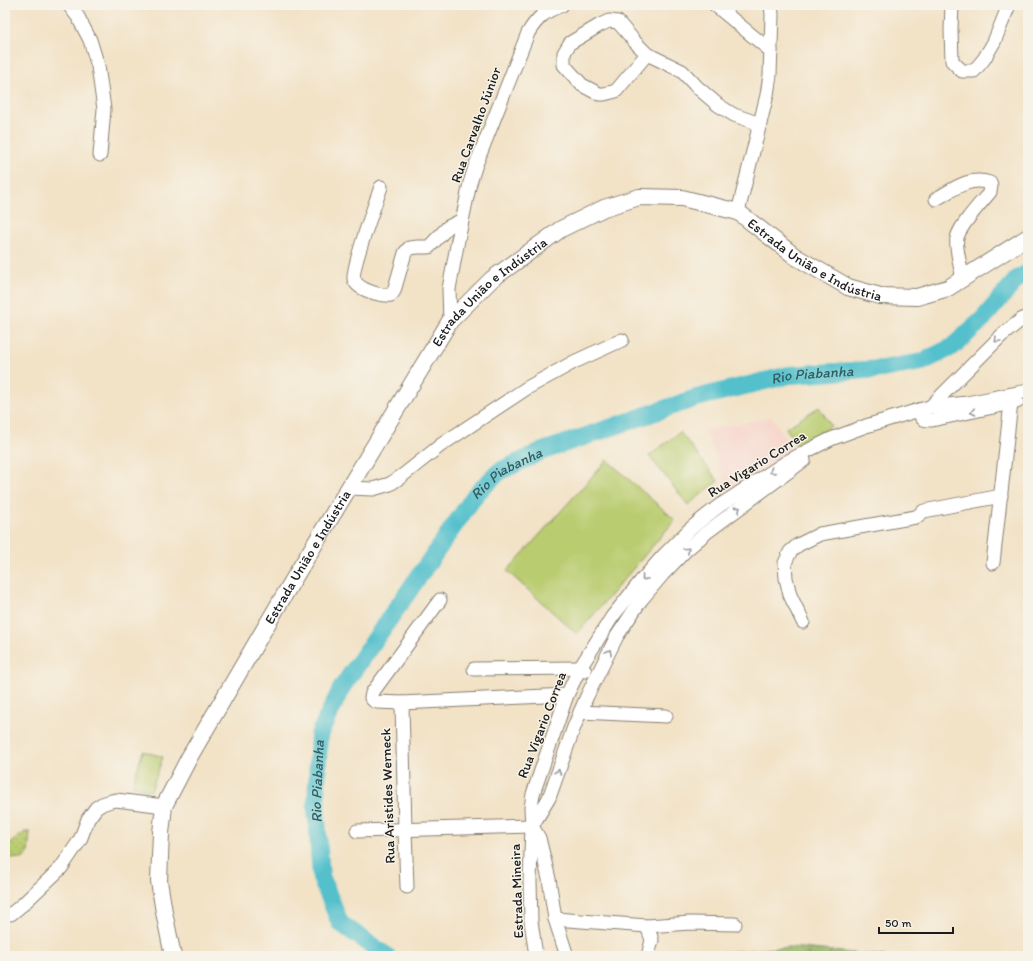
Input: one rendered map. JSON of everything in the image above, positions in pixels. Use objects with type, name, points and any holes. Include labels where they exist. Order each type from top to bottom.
[{"type":"main road","name":"Estrada União e Indústria","points":[[173,956],[159,881],[161,832],[164,806],[194,749],[296,575],[450,321],[492,279],[561,229],[604,208],[639,197],[682,198],[738,212],[796,256],[848,287],[880,296],[917,297],[948,288],[1028,237]]},
{"type":"street","points":[[69,5],[78,17],[90,40],[98,66],[104,109],[100,155]]},
{"type":"street","name":"Rua Carvalho Júnior","points":[[450,321],[449,289],[462,220],[470,183],[475,168],[528,33],[534,23],[542,15],[552,8],[562,5]]},
{"type":"street","points":[[715,5],[771,51]]},
{"type":"street","points":[[738,212],[767,95],[770,75],[771,5]]},
{"type":"street","points":[[952,5],[952,62],[962,71],[974,71],[984,59],[994,42],[1009,5]]},
{"type":"street","points":[[647,54],[616,91],[604,94],[599,94],[582,86],[564,66],[564,53],[570,43],[609,21],[618,22],[647,54],[682,71],[697,87],[718,105],[734,115],[760,124]]},
{"type":"street","points":[[936,199],[969,181],[982,180],[990,183],[990,192],[963,226],[957,238],[963,279]]},
{"type":"street","points":[[381,187],[354,270],[353,278],[361,288],[384,295],[391,295],[394,291],[405,253],[409,248],[430,247],[448,227],[462,220]]},
{"type":"street","name":"Rua Vigario Correa","points":[[532,826],[549,798],[580,712],[595,678],[617,636],[641,600],[686,550],[719,506],[785,463],[831,439],[866,426],[924,409],[956,381],[1001,336],[1021,320],[1028,317]]},
{"type":"street","points":[[348,488],[373,489],[390,484],[441,445],[527,388],[574,362],[622,340]]},
{"type":"street","points":[[956,381],[954,387],[955,396],[966,403]]},
{"type":"street","points":[[1028,391],[966,403],[924,409],[921,417],[924,420],[932,420],[1028,400]]},
{"type":"street","points":[[993,563],[1011,403]]},
{"type":"street","points":[[803,622],[790,595],[786,578],[785,562],[790,552],[798,545],[820,534],[916,517],[924,511],[1000,496]]},
{"type":"street","name":"Rua Vigario Correa","points":[[567,956],[555,919],[546,864],[539,838],[532,826],[531,808],[533,794],[567,695],[580,668],[612,618],[641,581],[689,530],[704,526]]},
{"type":"street","points":[[440,600],[372,693],[371,698],[374,701],[402,704],[567,695]]},
{"type":"street","points":[[474,669],[580,668],[595,678]]},
{"type":"street","name":"Rua Aristides Werneck","points":[[402,704],[407,887]]},
{"type":"street","points":[[580,712],[666,716]]},
{"type":"street","points":[[5,914],[11,914],[22,905],[61,868],[80,840],[88,819],[96,808],[102,804],[116,800],[164,806]]},
{"type":"street","points":[[357,831],[532,826]]},
{"type":"street","name":"Estrada Mineira","points":[[532,826],[530,881],[536,956]]},
{"type":"street","points":[[555,919],[647,926],[690,923],[735,924]]},
{"type":"street","points":[[647,926],[652,940],[648,956]]},
{"type":"shaded area","points":[[772,417],[793,451],[729,492],[706,431]]},
{"type":"green space","points":[[819,407],[831,426],[798,447],[786,428]]},
{"type":"green space","points":[[680,432],[718,481],[688,505],[649,456]]},
{"type":"green space","points":[[607,460],[675,520],[577,634],[507,571]]},
{"type":"green space","points":[[143,751],[163,757],[151,791],[132,785]]},
{"type":"green space","points":[[25,832],[30,832],[28,854],[22,859],[5,857],[5,847]]},
{"type":"green space","points":[[790,947],[885,956],[689,956],[689,955]]},
{"type":"waterway","name":"Rio Piabanha","points":[[387,956],[340,923],[321,877],[316,807],[319,735],[342,687],[476,494],[500,471],[540,452],[696,398],[789,375],[882,369],[922,362],[952,347],[982,320],[1017,279],[1028,273]]}]
